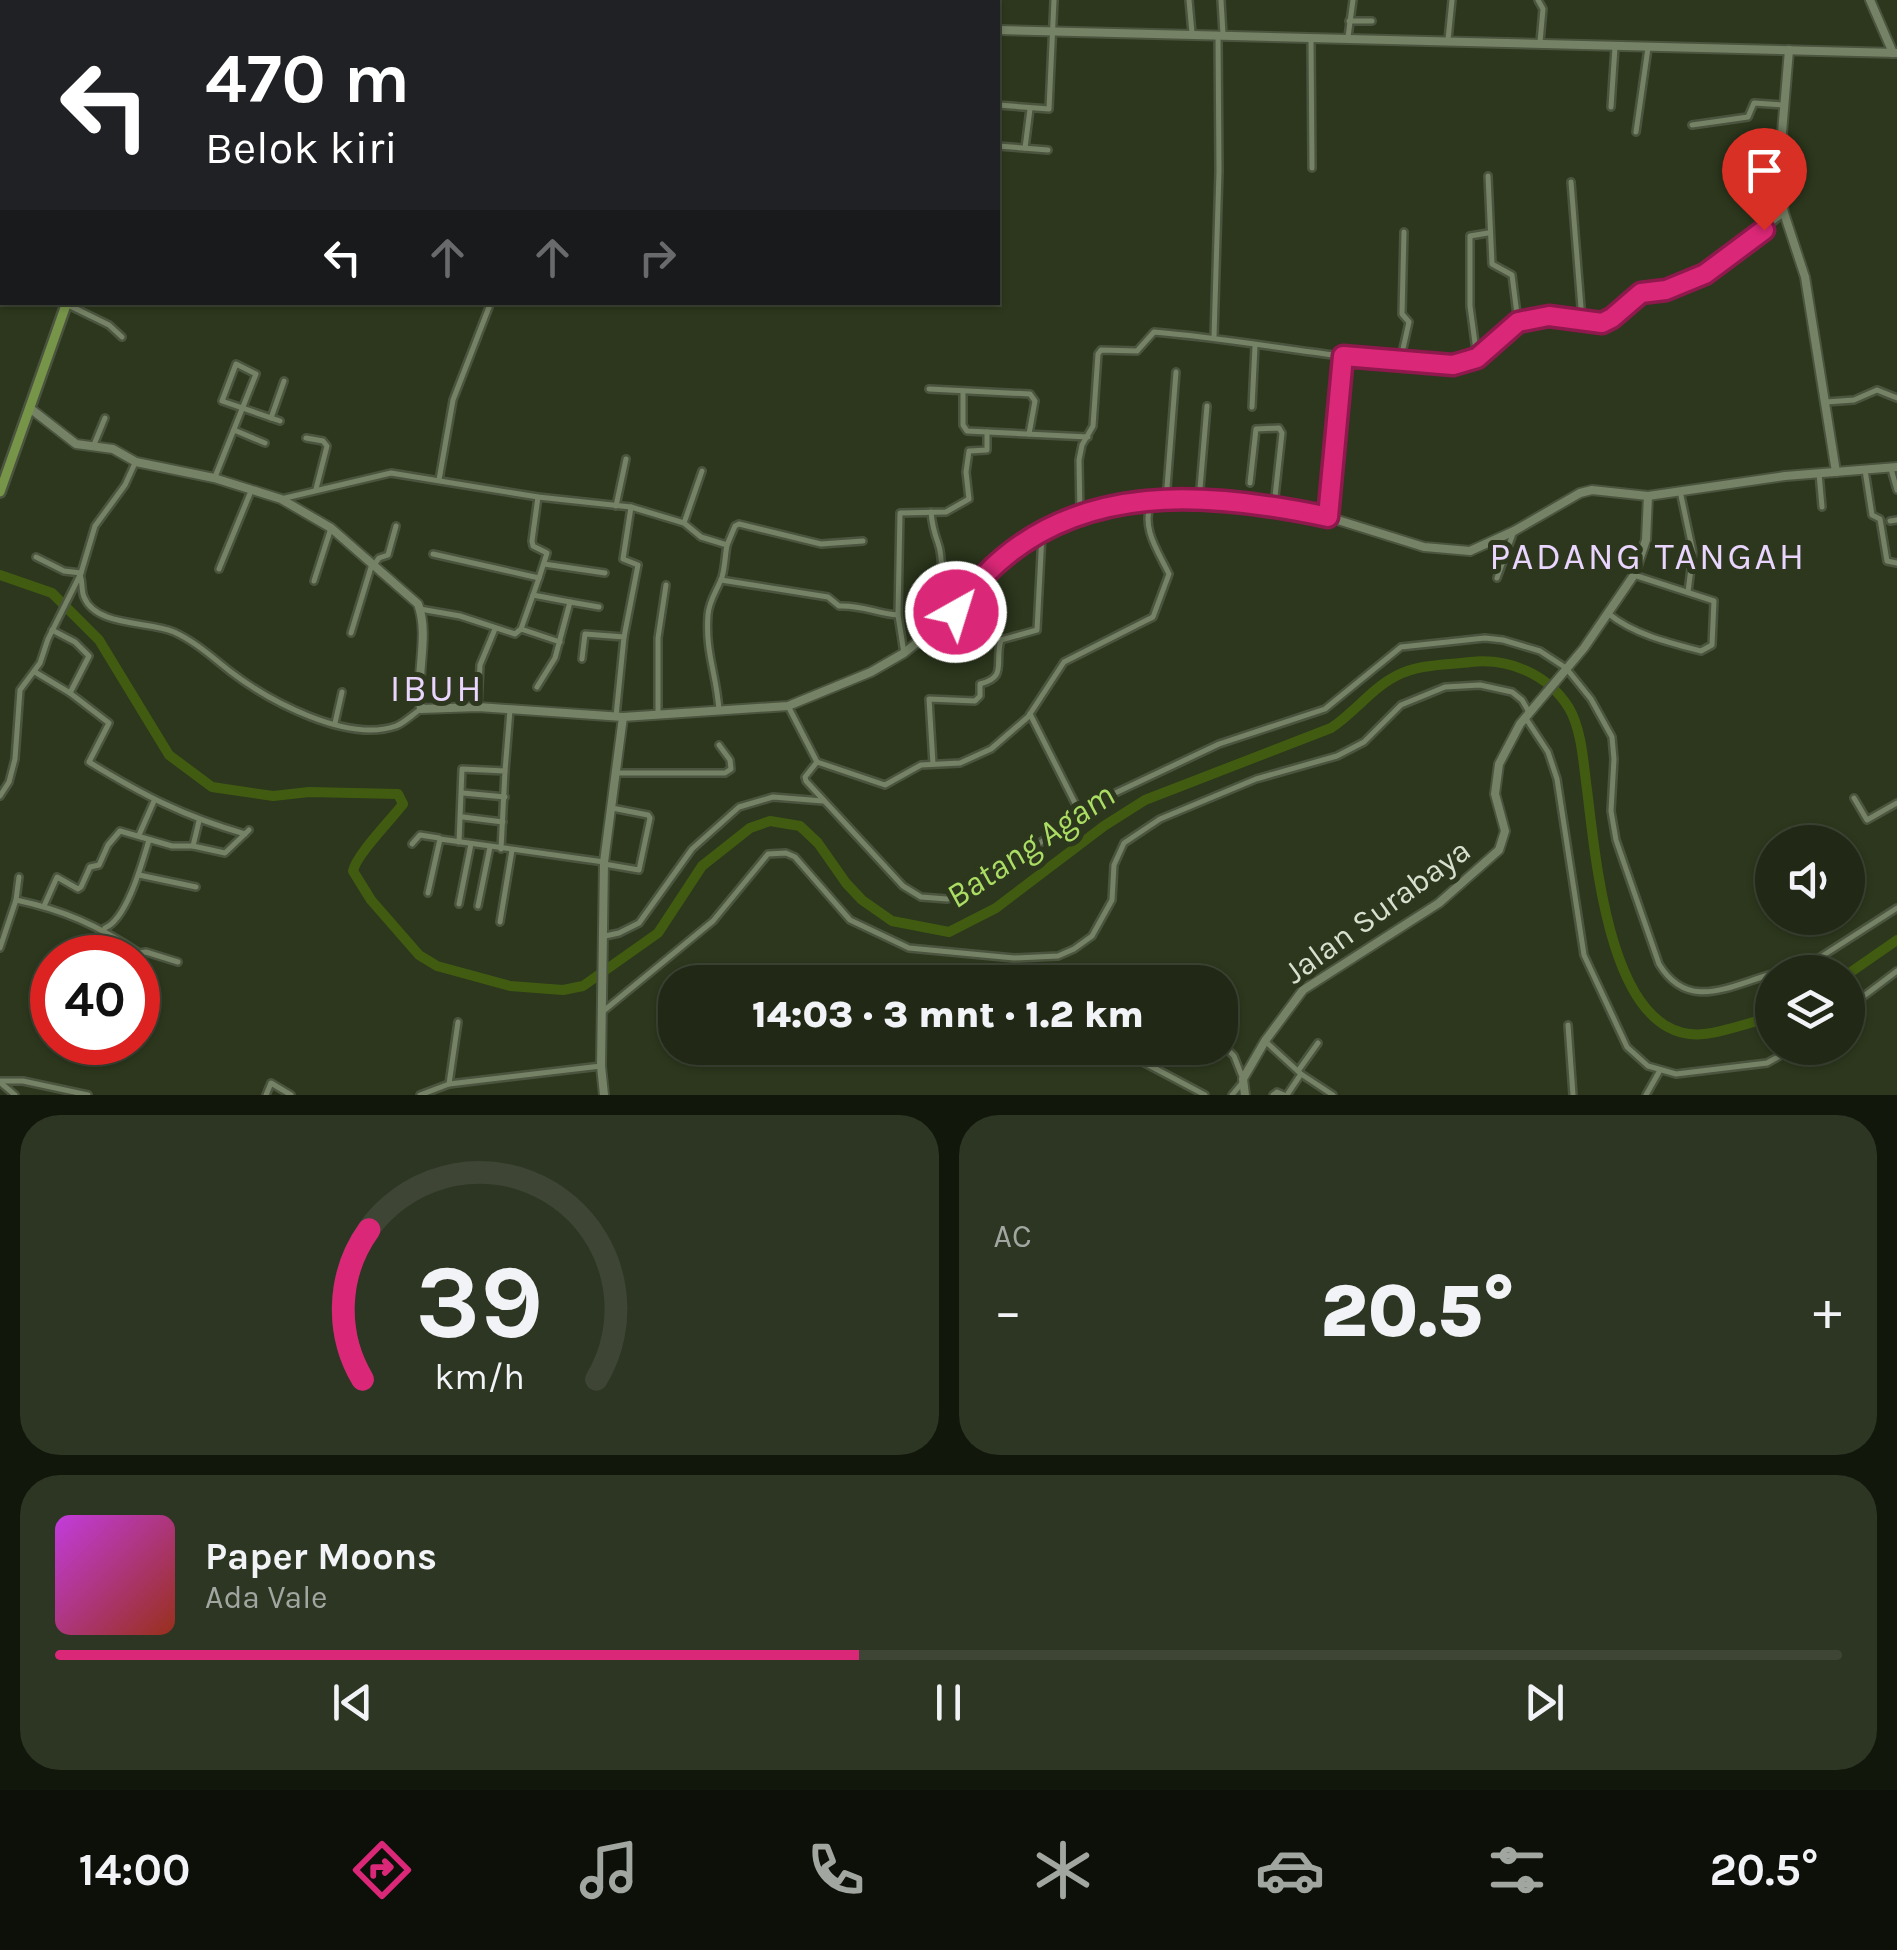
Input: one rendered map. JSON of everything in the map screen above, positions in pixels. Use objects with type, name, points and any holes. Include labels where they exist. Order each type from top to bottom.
[{"type":"main road","points":[[0,492],[66,305]]},
{"type":"street","points":[[1000,105],[1048,109],[1054,0]]},
{"type":"street","points":[[1189,0],[1192,33]]},
{"type":"street","points":[[1214,337],[1221,0]]},
{"type":"street","points":[[1348,37],[1353,0]]},
{"type":"street","points":[[1448,40],[1452,0]]},
{"type":"street","points":[[1538,0],[1543,9],[1540,42]]},
{"type":"street","points":[[1000,30],[1895,53],[1870,0]]},
{"type":"street","points":[[1349,21],[1372,21]]},
{"type":"street","points":[[1312,36],[1312,168]]},
{"type":"street","points":[[1611,107],[1616,44]]},
{"type":"street","points":[[1636,132],[1648,46]]},
{"type":"street","points":[[1789,50],[1778,168],[1784,213],[1805,277],[1836,472]]},
{"type":"street","points":[[1692,125],[1746,117],[1754,103],[1784,105]]},
{"type":"street","points":[[1025,148],[1030,109]]},
{"type":"street","points":[[1000,146],[1048,150]]},
{"type":"street","points":[[1488,176],[1492,264],[1512,275],[1518,322]]},
{"type":"street","points":[[1571,182],[1582,320]]},
{"type":"street","points":[[1080,514],[1078,472],[1081,447],[1093,426],[1099,352],[1138,351],[1154,332],[1343,356],[1453,365],[1477,358],[1518,322],[1549,316],[1602,323],[1641,293],[1666,290],[1705,274],[1784,213]]},
{"type":"street","points":[[1400,362],[1409,322],[1402,314],[1404,232]]},
{"type":"street","points":[[1477,358],[1470,306],[1470,236],[1490,233]]},
{"type":"street","points":[[71,305],[110,325],[122,337]]},
{"type":"street","points":[[439,480],[458,384],[491,305]]},
{"type":"street","points":[[1252,407],[1255,346]]},
{"type":"street","points":[[1328,517],[1343,356]]},
{"type":"street","points":[[214,478],[243,409],[256,372],[238,364],[221,399],[243,409],[280,421]]},
{"type":"street","points":[[1166,500],[1176,372]]},
{"type":"street","points":[[270,418],[284,381]]},
{"type":"street","points":[[929,389],[1033,396],[1030,434]]},
{"type":"street","points":[[1826,402],[1854,400],[1877,390],[1897,398]]},
{"type":"street","points":[[964,391],[964,428],[1088,437]]},
{"type":"street","points":[[1199,500],[1207,406]]},
{"type":"street","points":[[31,409],[68,440],[113,449],[136,462],[252,488],[281,499],[330,528],[420,609],[421,709]]},
{"type":"street","points":[[93,448],[105,418]]},
{"type":"street","points":[[1250,483],[1256,429],[1279,428],[1282,433],[1274,506]]},
{"type":"street","points":[[234,430],[265,443]]},
{"type":"street","points":[[904,653],[898,615],[900,514],[946,512],[970,498],[966,472],[969,451],[986,451],[987,432]]},
{"type":"street","points":[[306,438],[323,441],[327,446],[316,489]]},
{"type":"street","points":[[616,506],[626,458]]},
{"type":"street","points":[[0,796],[9,782],[15,759],[18,694],[35,672],[81,574],[95,526],[125,485],[136,462]]},
{"type":"street","points":[[81,574],[84,598],[102,615],[174,632],[275,700],[335,724],[372,729],[396,726],[421,709],[478,707],[658,716],[788,706],[871,672],[904,653],[956,612],[986,574],[1042,534],[1080,514],[1126,502],[1199,500],[1274,506],[1328,517],[1424,548],[1470,552],[1580,492],[1592,490],[1648,496],[1894,467],[1897,490]]},
{"type":"street","points":[[1865,470],[1872,515],[1880,520],[1888,561],[1897,563]]},
{"type":"street","points":[[684,524],[702,471]]},
{"type":"street","points":[[281,499],[390,473],[538,497],[630,507],[684,524],[701,537],[727,545]]},
{"type":"street","points":[[1819,473],[1822,508]]},
{"type":"street","points":[[219,569],[252,488]]},
{"type":"street","points":[[1680,491],[1693,552],[1688,592]]},
{"type":"street","points":[[1529,712],[1609,614],[1634,574],[1646,540],[1648,496]]},
{"type":"street","points":[[420,609],[460,616],[515,634],[521,629],[547,553],[532,542],[538,497]]},
{"type":"street","points":[[788,706],[817,762],[885,784],[921,765],[960,763],[990,749],[1016,731],[1064,662],[1153,618],[1169,574],[1148,530],[1152,500]]},
{"type":"street","points":[[604,1095],[604,863],[616,773],[624,637],[638,565],[623,559],[630,507]]},
{"type":"street","points":[[931,512],[942,589],[946,602],[956,612]]},
{"type":"street","points":[[351,634],[373,564],[388,555],[396,526]]},
{"type":"street","points":[[719,711],[707,632],[711,596],[721,580],[735,526],[822,544],[863,541]]},
{"type":"street","points":[[314,582],[330,528]]},
{"type":"street","points":[[1497,578],[1514,531]]},
{"type":"street","points":[[933,764],[929,699],[975,701],[980,696],[980,684],[992,682],[997,676],[1000,640],[1038,630],[1042,534]]},
{"type":"street","points":[[432,554],[538,578]]},
{"type":"street","points":[[36,558],[81,574]]},
{"type":"street","points":[[544,564],[605,573]]},
{"type":"street","points":[[1609,614],[1628,627],[1698,650],[1707,649],[1712,640],[1712,599],[1634,574]]},
{"type":"street","points":[[721,580],[828,597],[839,606],[862,606],[898,615]]},
{"type":"street","points":[[658,716],[658,638],[666,586]]},
{"type":"street","points":[[533,595],[599,607]]},
{"type":"street","points":[[537,688],[551,666],[570,602]]},
{"type":"street","points":[[478,707],[480,665],[495,628]]},
{"type":"street","points":[[521,629],[560,642]]},
{"type":"street","points":[[52,630],[75,642],[90,656],[70,694]]},
{"type":"street","points":[[582,659],[585,634],[624,637]]},
{"type":"street","points":[[817,762],[805,777],[823,801],[903,886],[920,898],[932,899],[977,890],[1092,804],[1219,744],[1314,716],[1401,647],[1485,638],[1502,640],[1540,651],[1566,668],[1591,698],[1612,737],[1610,811],[1616,840],[1658,964],[1666,977],[1694,994],[1755,978]]},
{"type":"street","points":[[35,672],[109,723],[89,762],[154,802],[199,821],[246,832],[224,853],[172,846],[120,831],[99,865],[90,867],[81,886],[57,877],[44,906]]},
{"type":"street","points":[[601,1014],[714,921],[768,854],[795,857],[850,920],[909,948],[1014,958],[1058,956],[1092,936],[1112,900],[1114,865],[1130,838],[1160,820],[1256,779],[1337,756],[1364,742],[1401,704],[1445,687],[1480,685],[1512,692],[1522,700],[1548,752],[1557,779],[1586,964],[1627,1047],[1660,1071],[1676,1074],[1759,1065]]},
{"type":"street","points":[[335,724],[342,692]]},
{"type":"street","points":[[502,849],[510,708]]},
{"type":"street","name":"Jalan Surabaya","points":[[1242,1081],[1303,990],[1439,902],[1499,850],[1505,831],[1495,794],[1499,764],[1529,712]]},
{"type":"street","points":[[1030,714],[1080,813]]},
{"type":"street","points":[[616,773],[725,773],[731,764],[719,745]]},
{"type":"street","points":[[459,842],[462,769],[505,771]]},
{"type":"street","points":[[462,793],[505,797]]},
{"type":"street","points":[[602,936],[639,924],[692,848],[739,807],[773,797],[823,801]]},
{"type":"street","points":[[1854,798],[1867,820],[1897,803]]},
{"type":"street","points":[[138,836],[154,802]]},
{"type":"street","points":[[412,844],[420,835],[639,870],[650,818],[648,814],[612,808]]},
{"type":"street","points":[[462,817],[503,822]]},
{"type":"street","points":[[193,846],[199,821]]},
{"type":"street","points":[[428,893],[440,838]]},
{"type":"street","points":[[102,928],[113,925],[129,900],[148,840]]},
{"type":"street","points":[[459,904],[471,844]]},
{"type":"street","points":[[478,906],[490,847]]},
{"type":"street","points":[[500,922],[512,850]]},
{"type":"street","points":[[139,874],[196,887]]},
{"type":"street","points":[[0,948],[16,900],[19,876]]},
{"type":"street","points":[[16,900],[44,906],[111,935]]},
{"type":"street","points":[[1824,955],[1897,908]]},
{"type":"street","points":[[160,956],[178,962]]},
{"type":"street","points":[[1865,995],[1897,971]]},
{"type":"street","points":[[449,1084],[458,1022]]},
{"type":"street","points":[[1568,1025],[1573,1095]]},
{"type":"street","points":[[1266,1041],[1299,1072],[1332,1095]]},
{"type":"street","points":[[1273,1095],[1285,1095],[1318,1043]]},
{"type":"street","points":[[1149,1065],[1205,1095]]},
{"type":"street","points":[[1237,1065],[1245,1095]]},
{"type":"street","points":[[420,1095],[449,1084],[601,1066]]},
{"type":"street","points":[[1646,1095],[1660,1071]]},
{"type":"street","points":[[0,1082],[23,1081],[88,1095]]},
{"type":"street","points":[[1232,1095],[1242,1081]]},
{"type":"street","points":[[0,1082],[15,1095]]},
{"type":"street","points":[[266,1095],[271,1084],[291,1095]]},
{"type":"waterway","name":"Batang Agam","points":[[0,575],[52,593],[99,640],[169,755],[212,787],[273,796],[309,792],[398,794],[403,804],[367,847],[353,871],[371,900],[419,955],[437,966],[510,986],[563,990],[583,986],[658,933],[702,866],[750,828],[770,821],[800,826],[862,900],[892,921],[949,932],[996,908],[1104,826],[1145,800],[1331,728],[1396,676],[1423,667],[1471,662],[1513,666],[1550,686],[1573,716],[1581,744],[1594,848],[1610,929],[1640,1000],[1662,1023],[1690,1034],[1755,1022]]},
{"type":"waterway","name":"Batang Agam","points":[[1865,962],[1897,940]]},
{"type":"district","name":"PADANG TANGAH","points":[[1648,556]]},
{"type":"district","name":"IBUH","points":[[437,688]]},
{"type":"route","points":[[956,612],[986,574],[1018,548],[1091,510],[1126,502],[1199,500],[1247,502],[1328,517],[1343,356],[1453,365],[1487,352],[1518,322],[1549,316],[1602,323],[1641,293],[1666,290],[1705,274],[1764,230]]}]
